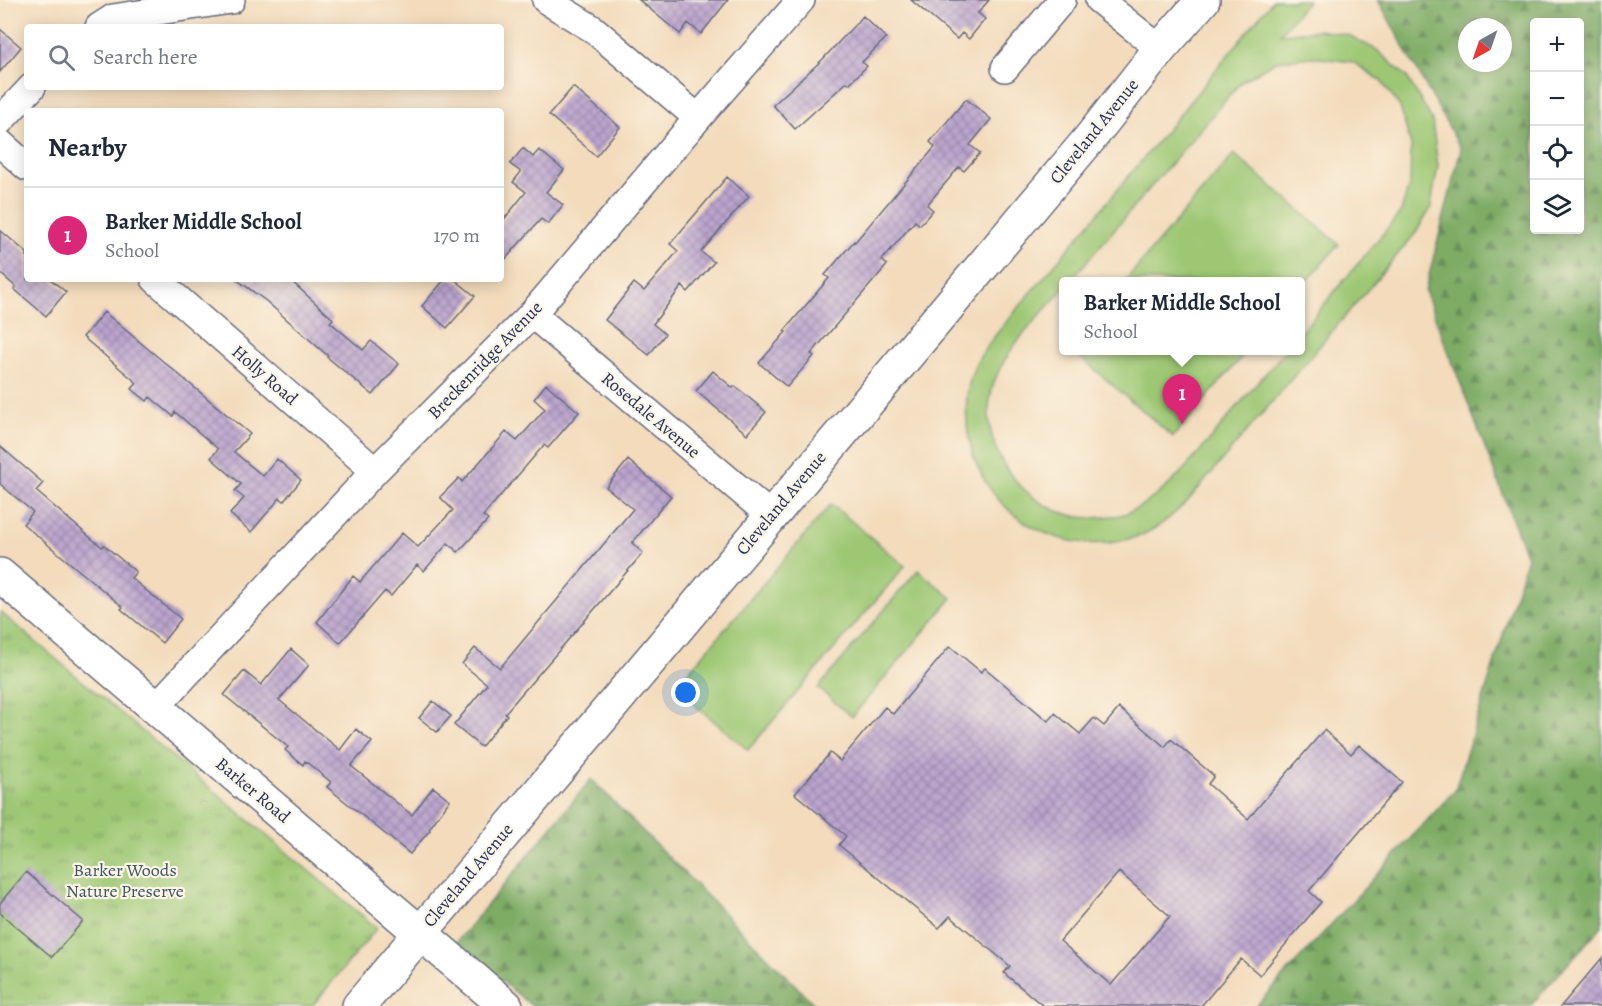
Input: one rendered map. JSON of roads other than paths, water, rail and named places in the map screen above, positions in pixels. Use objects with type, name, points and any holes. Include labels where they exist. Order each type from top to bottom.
[{"type":"street","points":[[104,24],[113,18],[231,0]]},
{"type":"street","points":[[546,0],[593,28],[698,118]]},
{"type":"street","name":"Breckenridge Avenue","points":[[156,707],[375,471],[532,314],[801,0]]},
{"type":"street","points":[[1005,68],[1062,0]]},
{"type":"street","points":[[1099,0],[1160,49]]},
{"type":"street","name":"Cleveland Avenue","points":[[359,1006],[1091,137],[1160,49],[1203,0]]},
{"type":"street","points":[[0,121],[29,90]]},
{"type":"street","points":[[0,143],[24,164]]},
{"type":"street","name":"Holly Road","points":[[158,282],[375,471]]},
{"type":"street","name":"Rosedale Avenue","points":[[532,314],[771,516]]},
{"type":"street","name":"Barker Road","points":[[0,575],[506,1006]]},
{"type":"place","name":"Barker Middle School","points":[[1182,424]]},
{"type":"park label","name":"Barker Woods Nature Preserve","points":[[125,880]]}]
